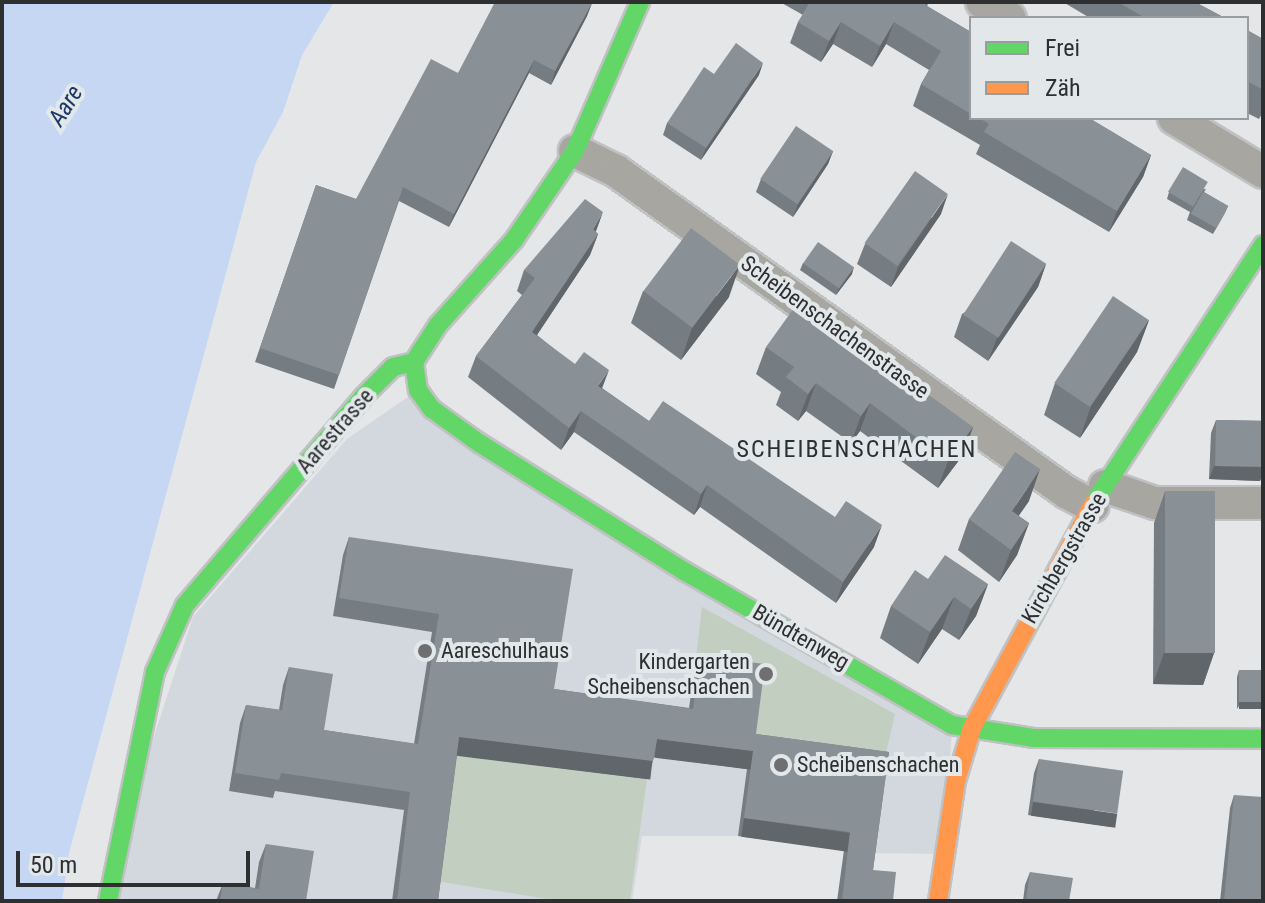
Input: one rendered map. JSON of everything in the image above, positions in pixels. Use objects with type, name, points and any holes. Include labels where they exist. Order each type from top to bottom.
[{"type":"street","name":"Aarestrasse","points":[[108,901],[155,672],[185,605],[363,397],[393,367],[414,362],[438,325],[514,240],[575,151],[640,2]]},
{"type":"street","points":[[1177,120],[1263,172]]},
{"type":"street","name":"Scheibenschachenstrasse","points":[[575,151],[616,171],[1066,492],[1155,503],[1263,503]]},
{"type":"street","name":"Kirchbergstrasse","points":[[938,901],[956,781],[972,728],[1098,496],[1263,245]]},
{"type":"street","name":"Bündtenweg","points":[[414,362],[418,390],[432,409],[479,443],[684,571],[952,725],[1033,738],[1263,739]]},
{"type":"shaded area","name":"Aareschulhaus","points":[[418,390],[952,725],[945,854],[871,853],[738,836],[642,836],[632,901],[116,901],[138,785],[193,617],[347,439]]},
{"type":"green space","points":[[702,607],[895,714],[882,770],[749,752],[694,674]]},
{"type":"green space","points":[[453,755],[647,779],[630,901],[560,901],[436,881]]},
{"type":"water","name":"Aare","points":[[2,2],[334,2],[302,55],[283,112],[256,162],[69,853],[62,901],[2,901]]},
{"type":"building","points":[[495,2],[592,3],[555,71],[534,60],[454,214],[403,187],[339,375],[260,348],[316,185],[356,199],[431,59],[458,73]]},
{"type":"building","points":[[810,2],[926,2],[925,5],[969,31],[969,113],[921,84],[941,51],[894,22],[880,46],[841,22],[829,41],[798,22]]},
{"type":"building","points":[[1118,2],[1195,2],[1221,16],[1142,16]]},
{"type":"building","points":[[1249,31],[1263,39],[1263,90],[1249,82]]},
{"type":"building","points":[[736,43],[763,63],[706,148],[667,123],[704,67],[714,74]]},
{"type":"building","points":[[982,120],[1092,120],[1151,155],[1117,211],[984,132],[989,124]]},
{"type":"building","points":[[796,126],[833,151],[798,204],[760,179]]},
{"type":"building","points":[[1183,167],[1208,182],[1193,207],[1168,192]]},
{"type":"building","points":[[915,171],[948,194],[897,266],[865,243]]},
{"type":"building","points":[[1203,192],[1228,206],[1216,228],[1191,214]]},
{"type":"building","points":[[585,199],[603,212],[593,229],[598,234],[532,332],[575,364],[584,352],[609,370],[598,386],[649,421],[663,401],[835,517],[846,501],[882,525],[843,582],[707,485],[701,494],[581,411],[569,428],[476,356],[535,278],[524,270]]},
{"type":"building","points":[[691,228],[740,265],[692,328],[643,291]]},
{"type":"building","points":[[1011,241],[1046,264],[998,338],[963,315]]},
{"type":"building","points":[[818,242],[854,267],[839,289],[803,263]]},
{"type":"building","points":[[1113,296],[1149,320],[1090,407],[1054,383]]},
{"type":"building","points":[[799,301],[973,427],[948,461],[870,403],[861,416],[816,383],[808,394],[786,377],[794,367],[766,347]]},
{"type":"building","points":[[1216,420],[1263,421],[1262,467],[1215,466]]},
{"type":"building","points":[[1015,452],[1040,469],[1012,511],[1029,523],[1011,550],[969,519]]},
{"type":"building","points":[[1165,491],[1215,491],[1215,653],[1165,653]]},
{"type":"building","points":[[349,537],[573,569],[554,689],[693,709],[700,656],[765,664],[756,734],[889,752],[873,870],[896,872],[893,901],[842,901],[850,832],[744,818],[753,751],[657,739],[653,761],[459,737],[438,901],[397,901],[410,792],[281,773],[279,780],[235,773],[246,705],[282,710],[289,667],[333,674],[324,730],[418,744],[439,614],[339,598]]},
{"type":"building","points":[[945,555],[988,584],[971,609],[954,597],[930,632],[891,606],[915,570],[928,579]]},
{"type":"building","points":[[1239,670],[1263,670],[1263,702],[1239,702]]},
{"type":"building","points":[[1039,759],[1123,771],[1117,813],[1033,802]]},
{"type":"building","points":[[1234,795],[1263,797],[1263,901],[1224,901]]},
{"type":"building","points":[[266,844],[314,851],[306,901],[220,901],[223,883],[259,889]]},
{"type":"building","points":[[1030,872],[1073,878],[1069,901],[1026,901]]},
{"type":"traffic: fast","points":[[108,901],[155,672],[185,605],[363,397],[393,367],[414,362],[438,325],[514,240],[575,151],[640,2]]},
{"type":"traffic: fast","points":[[1093,504],[1263,245]]},
{"type":"traffic: fast","points":[[414,362],[418,390],[432,409],[479,443],[684,571],[952,725],[1033,738],[1263,739]]},
{"type":"traffic: slow","points":[[938,901],[956,781],[972,728],[1093,504]]},
{"type":"place","name":"Aareschulhaus","points":[[425,651]]},
{"type":"place","name":"Kindergarten Scheibenschachen","points":[[766,674]]},
{"type":"place","name":"Scheibenschachen","points":[[781,765]]},
{"type":"district","name":"SCHEIBENSCHACHEN","points":[[857,450]]}]
